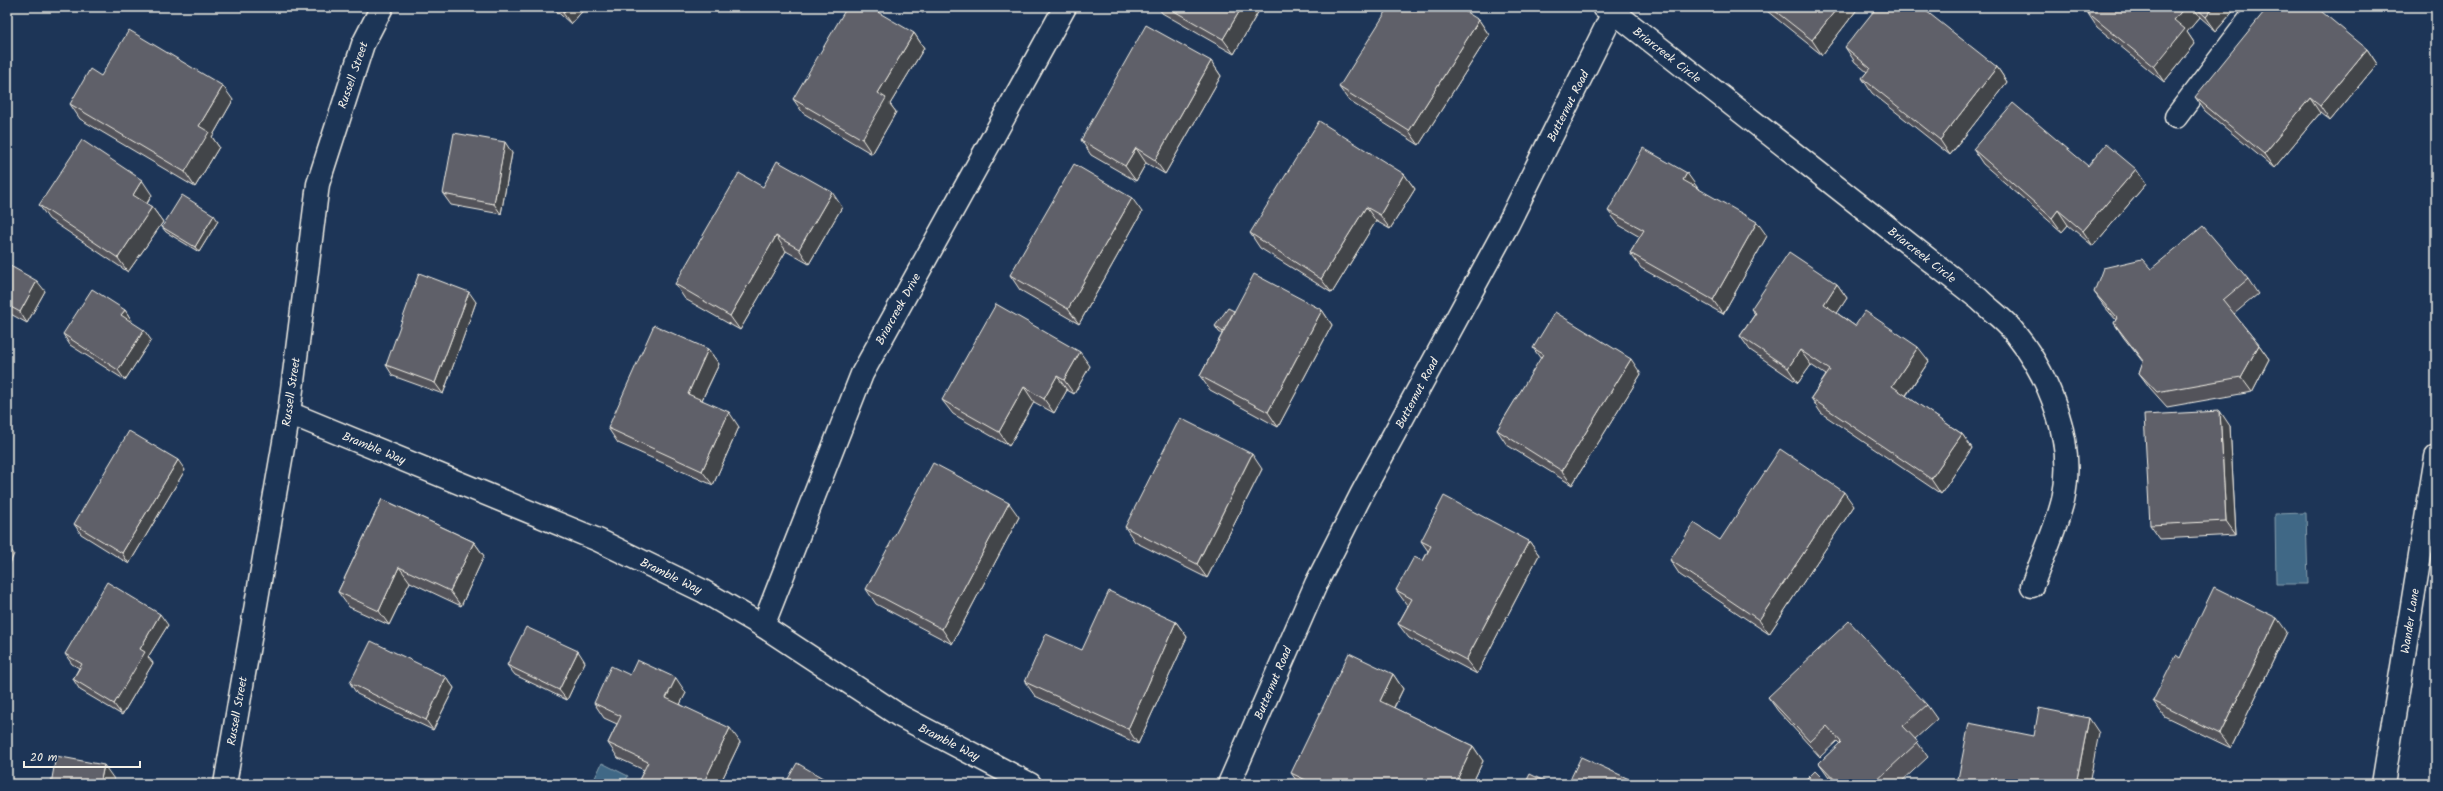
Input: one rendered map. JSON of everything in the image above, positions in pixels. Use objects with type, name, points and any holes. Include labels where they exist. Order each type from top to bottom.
[{"type":"street","name":"Russell Street","points":[[225,784],[289,413],[318,184],[363,44],[382,7]]},
{"type":"street","name":"Briarcreek Drive","points":[[763,626],[862,374],[1065,7]]},
{"type":"street","points":[[2176,118],[2259,7]]},
{"type":"street","name":"Briarcreek Circle","points":[[1611,9],[1979,299],[2014,331],[2042,372],[2059,417],[2066,467],[2063,500],[2032,586]]},
{"type":"street","name":"Butternut Road","points":[[1229,784],[1316,584],[1362,493],[1508,224],[1611,9]]},
{"type":"street","name":"Bramble Way","points":[[289,413],[598,540],[703,591],[763,626],[900,716],[1030,784]]},
{"type":"street","name":"Wander Lane","points":[[2383,784],[2436,458]]},
{"type":"water","points":[[2306,513],[2308,584],[2276,584],[2275,514]]},
{"type":"water","points":[[602,763],[628,776],[624,784],[592,784]]},
{"type":"building","points":[[556,7],[569,7],[563,13]]},
{"type":"building","points":[[847,7],[869,7],[914,33],[878,93],[886,98],[862,139],[793,99]]},
{"type":"building","points":[[1167,7],[1242,7],[1223,39]]},
{"type":"building","points":[[1389,7],[1458,7],[1479,20],[1409,131],[1339,87]]},
{"type":"building","points":[[1770,7],[1838,7],[1812,40]]},
{"type":"building","points":[[1877,7],[1921,7],[1997,67],[1940,140],[1862,78],[1870,68],[1845,47]]},
{"type":"building","points":[[2091,7],[2185,7],[2174,20],[2185,29],[2154,67],[2087,12]]},
{"type":"building","points":[[2195,7],[2214,7],[2206,17]]},
{"type":"building","points":[[2268,7],[2316,7],[2367,49],[2320,106],[2310,98],[2264,154],[2195,97]]},
{"type":"building","points":[[1146,25],[1211,61],[1155,160],[1136,148],[1125,166],[1081,140]]},
{"type":"building","points":[[129,30],[223,86],[199,126],[209,132],[185,172],[70,104],[90,69],[101,76]]},
{"type":"building","points":[[2013,103],[2088,166],[2106,144],[2136,169],[2083,231],[2058,210],[2052,218],[1973,149]]},
{"type":"building","points":[[1319,121],[1404,174],[1380,215],[1366,207],[1321,279],[1250,233]]},
{"type":"building","points":[[454,133],[505,142],[494,204],[443,194]]},
{"type":"building","points":[[82,140],[142,180],[133,195],[152,207],[118,258],[39,205]]},
{"type":"building","points":[[1643,148],[1687,173],[1683,180],[1757,222],[1713,300],[1630,253],[1644,230],[1608,211]]},
{"type":"building","points":[[777,161],[832,192],[799,249],[776,236],[730,316],[675,284],[739,173],[763,187]]},
{"type":"building","points":[[1074,164],[1132,198],[1068,309],[1010,275]]},
{"type":"building","points":[[182,195],[214,215],[195,247],[162,227]]},
{"type":"building","points":[[2203,226],[2248,279],[2223,300],[2259,345],[2241,377],[2157,392],[2139,373],[2143,361],[2114,323],[2117,318],[2094,292],[2103,268],[2142,259],[2151,269]]},
{"type":"building","points":[[1789,252],[1837,284],[1824,304],[1855,326],[1865,311],[1918,347],[1892,386],[1962,434],[1931,479],[1811,398],[1830,370],[1800,350],[1788,368],[1740,336],[1756,313],[1751,309]]},
{"type":"building","points":[[7,264],[37,281],[20,312],[7,305]]},
{"type":"building","points":[[419,273],[469,292],[435,383],[386,365]]},
{"type":"building","points":[[1254,274],[1322,310],[1268,412],[1200,376]]},
{"type":"building","points":[[92,289],[125,310],[121,315],[144,330],[118,370],[63,334]]},
{"type":"building","points":[[996,304],[1080,352],[1064,380],[1057,376],[1044,399],[1024,387],[999,432],[942,400]]},
{"type":"building","points":[[1228,308],[1234,311],[1223,332],[1215,326]]},
{"type":"building","points":[[1555,312],[1631,359],[1562,471],[1497,430],[1543,354],[1533,348]]},
{"type":"building","points":[[654,325],[708,349],[688,394],[729,412],[702,471],[608,428]]},
{"type":"building","points":[[2220,411],[2226,521],[2150,525],[2144,415]]},
{"type":"building","points":[[1180,418],[1252,454],[1197,564],[1125,527]]},
{"type":"building","points":[[129,431],[178,460],[122,553],[74,524]]},
{"type":"building","points":[[1780,449],[1844,492],[1759,620],[1670,560],[1694,523],[1720,540]]},
{"type":"building","points":[[933,463],[1009,503],[942,629],[866,589]]},
{"type":"building","points":[[1444,496],[1529,541],[1466,660],[1398,624],[1412,599],[1396,590],[1414,557],[1423,561],[1431,546],[1421,541]]},
{"type":"building","points":[[382,499],[474,542],[450,591],[399,567],[379,611],[338,592]]},
{"type":"building","points":[[107,582],[160,614],[140,649],[145,652],[114,704],[73,679],[82,664],[65,654]]},
{"type":"building","points":[[2214,587],[2277,618],[2220,734],[2153,701],[2176,655],[2180,658]]},
{"type":"building","points":[[1109,591],[1176,622],[1128,729],[1025,682],[1046,634],[1082,650]]},
{"type":"building","points":[[1849,621],[1927,705],[1903,726],[1918,742],[1873,784],[1839,784],[1819,763],[1841,742],[1827,726],[1810,742],[1768,697]]},
{"type":"building","points":[[526,627],[578,651],[559,690],[507,665]]},
{"type":"building","points":[[371,641],[446,677],[426,720],[350,683]]},
{"type":"building","points":[[1349,653],[1393,674],[1380,701],[1473,746],[1455,784],[1314,784],[1291,773]]},
{"type":"building","points":[[637,660],[676,678],[666,698],[730,728],[703,784],[647,784],[639,780],[648,762],[608,743],[621,716],[594,703],[611,666],[630,675]]},
{"type":"building","points":[[2039,708],[2089,718],[2076,784],[1957,784],[1969,723],[2034,736]]},
{"type":"building","points":[[56,756],[104,765],[100,784],[51,784]]},
{"type":"building","points":[[1581,757],[1629,779],[1626,784],[1568,784]]},
{"type":"building","points":[[797,763],[833,784],[785,784]]},
{"type":"building","points":[[1815,771],[1828,784],[1802,784]]},
{"type":"building","points":[[1530,774],[1550,784],[1525,784]]}]
